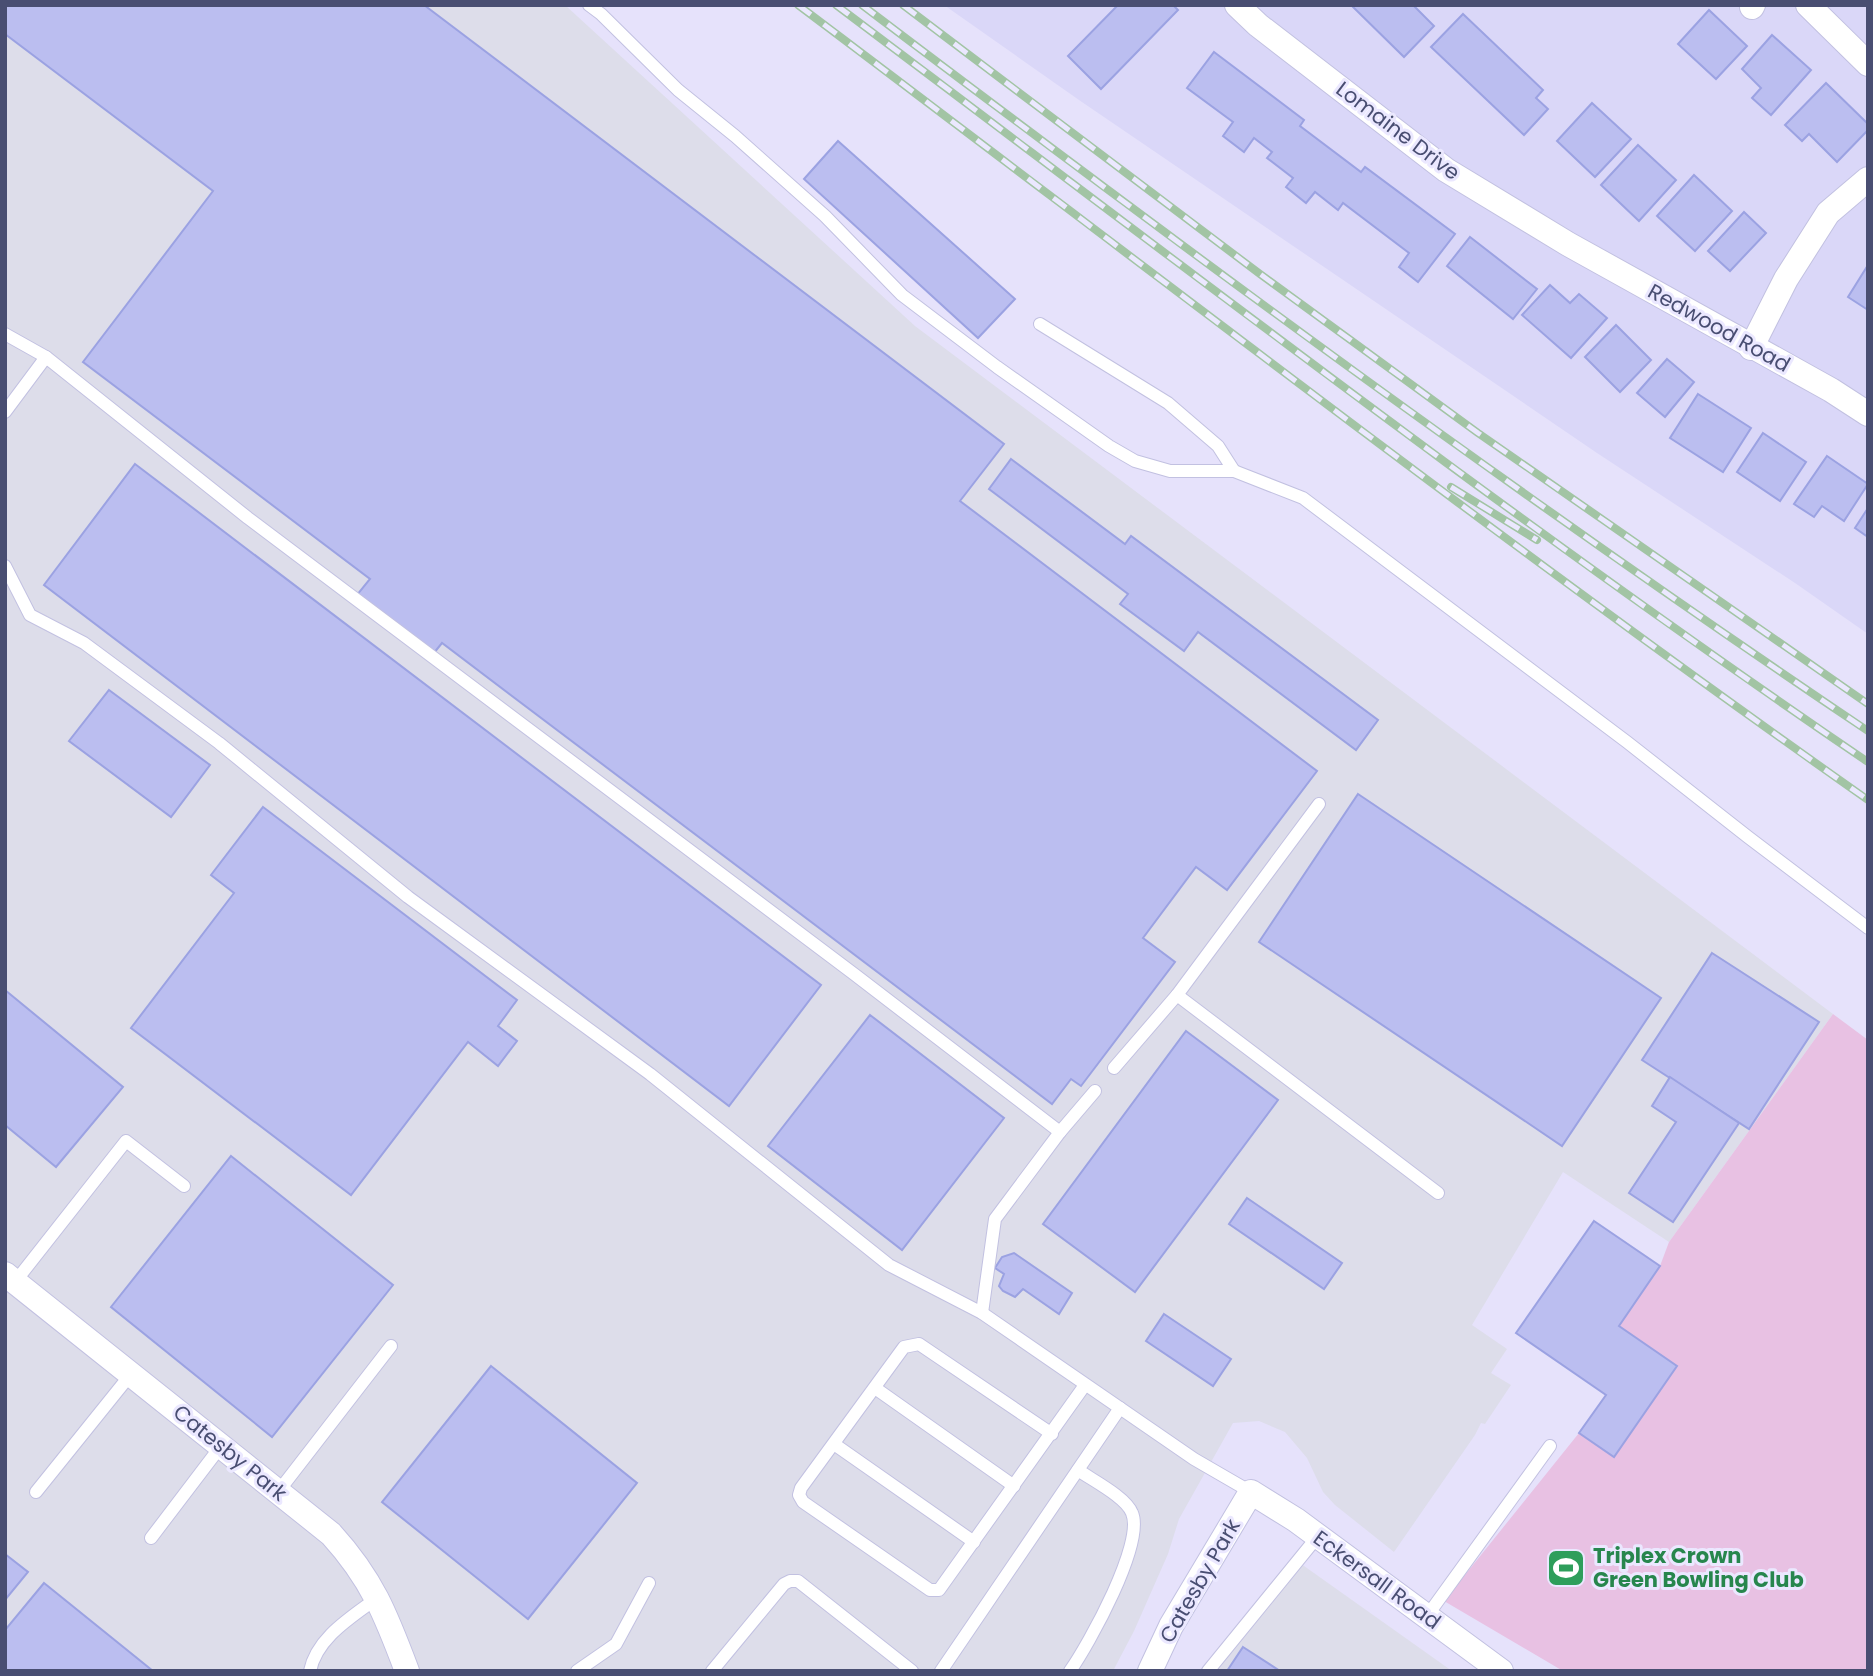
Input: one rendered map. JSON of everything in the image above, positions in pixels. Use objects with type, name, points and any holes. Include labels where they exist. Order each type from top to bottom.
[{"type":"street","name":"Lomaine Drive","points":[[1237,5],[1258,25],[1446,170],[1568,244]]},
{"type":"street","points":[[1808,5],[1868,64]]},
{"type":"street","points":[[1751,348],[1786,279],[1828,213],[1868,179]]},
{"type":"street","name":"Redwood Road","points":[[1568,244],[1751,348],[1831,390],[1868,414]]},
{"type":"street","name":"Catesby Park","points":[[10,1278],[337,1542],[363,1572],[377,1598],[407,1671]]},
{"type":"street","name":"Catesby Park","points":[[1150,1671],[1171,1626],[1251,1492]]},
{"type":"street","name":"Eckersall Road","points":[[1251,1492],[1318,1536],[1501,1671]]},
{"type":"lane","points":[[589,5],[678,90],[735,136],[825,216],[902,295],[997,367],[1109,446],[1135,461],[1170,471],[1234,471],[1303,498],[1868,928]]},
{"type":"lane","points":[[1040,324],[1168,403],[1218,446],[1234,471]]},
{"type":"lane","points":[[5,334],[46,356],[248,519],[832,957],[1060,1132]]},
{"type":"lane","points":[[5,412],[46,356]]},
{"type":"lane","points":[[5,566],[30,615],[84,643],[219,743],[408,897],[650,1074],[889,1265],[982,1313],[1194,1460],[1251,1492]]},
{"type":"lane","points":[[1115,1068],[1177,995],[1320,804]]},
{"type":"lane","points":[[1177,995],[1438,1193]]},
{"type":"lane","points":[[982,1313],[995,1219],[1060,1132],[1095,1091]]},
{"type":"lane","points":[[10,1278],[126,1141],[184,1186]]},
{"type":"lane","points":[[1052,1434],[919,1344],[904,1347],[801,1488],[799,1495],[803,1502],[930,1590],[939,1590],[1052,1434],[1085,1385]]},
{"type":"lane","points":[[278,1492],[391,1346]]},
{"type":"lane","points":[[36,1492],[131,1374]]},
{"type":"lane","points":[[875,1388],[1014,1486]]},
{"type":"lane","points":[[941,1671],[1120,1409]]},
{"type":"lane","points":[[834,1444],[974,1542]]},
{"type":"lane","points":[[151,1538],[221,1446]]},
{"type":"lane","points":[[1427,1616],[1550,1446]]},
{"type":"lane","points":[[1070,1671],[1089,1640],[1125,1564],[1134,1527],[1134,1515],[1128,1504],[1078,1470]]},
{"type":"lane","points":[[1208,1671],[1318,1536]]},
{"type":"lane","points":[[712,1671],[784,1584],[790,1581],[798,1581],[912,1671]]},
{"type":"lane","points":[[577,1671],[615,1644],[649,1583]]},
{"type":"lane","points":[[310,1671],[313,1659],[325,1642],[342,1624],[377,1598]]},
{"type":"shaded area","points":[[5,5],[565,5],[915,326],[1833,1014],[1669,1242],[1563,1172],[1472,1325],[1507,1349],[1491,1373],[1511,1385],[1485,1424],[1481,1423],[1394,1552],[1335,1505],[1323,1492],[1307,1458],[1285,1432],[1259,1421],[1233,1423],[1179,1519],[1168,1554],[1113,1671],[5,1671]]},
{"type":"shaded area","points":[[944,5],[1868,5],[1868,634],[1597,453]]},
{"type":"shaded area","points":[[1833,1014],[1868,1040],[1868,1671],[1563,1671],[1444,1601],[1579,1433],[1614,1457],[1619,1326],[1660,1266],[1669,1242]]},
{"type":"shaded area","points":[[1297,1561],[1452,1671],[1209,1671]]},
{"type":"building","points":[[5,5],[424,5],[1004,444],[960,501],[1317,771],[1227,890],[1196,867],[1143,938],[1175,962],[1081,1086],[1071,1079],[1052,1104],[442,643],[429,659],[352,601],[370,579],[83,362],[213,191],[5,34]]},
{"type":"building","points":[[1118,5],[1173,5],[1178,10],[1101,89],[1068,56]]},
{"type":"building","points":[[1351,5],[1413,5],[1434,26],[1404,57]]},
{"type":"building","points":[[1709,10],[1747,46],[1716,79],[1678,44]]},
{"type":"building","points":[[1463,14],[1543,90],[1536,98],[1548,109],[1524,135],[1431,47]]},
{"type":"building","points":[[1772,35],[1811,70],[1771,115],[1752,98],[1761,88],[1742,69]]},
{"type":"building","points":[[1214,52],[1304,120],[1300,126],[1361,172],[1365,167],[1455,234],[1418,282],[1399,267],[1409,253],[1343,203],[1338,210],[1315,192],[1306,203],[1286,187],[1293,178],[1267,158],[1272,152],[1254,138],[1244,152],[1223,136],[1233,122],[1187,88]]},
{"type":"building","points":[[1826,83],[1868,124],[1868,130],[1837,162],[1809,134],[1802,141],[1785,125]]},
{"type":"building","points":[[1592,103],[1631,139],[1595,177],[1557,141]]},
{"type":"building","points":[[838,141],[1015,299],[978,338],[804,179]]},
{"type":"building","points":[[1638,145],[1676,180],[1639,221],[1601,185]]},
{"type":"building","points":[[1694,175],[1732,211],[1695,251],[1657,216]]},
{"type":"building","points":[[1744,212],[1766,233],[1730,271],[1708,251]]},
{"type":"building","points":[[1470,237],[1537,289],[1513,319],[1447,266]]},
{"type":"building","points":[[1868,265],[1868,310],[1848,297]]},
{"type":"building","points":[[1550,285],[1570,303],[1579,294],[1607,318],[1571,358],[1522,315]]},
{"type":"building","points":[[1616,325],[1651,360],[1620,392],[1585,357]]},
{"type":"building","points":[[1667,359],[1694,382],[1665,417],[1637,393]]},
{"type":"building","points":[[1698,394],[1751,428],[1723,472],[1670,438]]},
{"type":"building","points":[[1763,433],[1806,462],[1780,501],[1737,472]]},
{"type":"building","points":[[1827,456],[1868,484],[1844,521],[1822,506],[1814,517],[1794,504]]},
{"type":"building","points":[[1011,459],[1125,544],[1131,536],[1378,720],[1356,750],[1198,632],[1184,651],[1120,604],[1128,594],[989,489]]},
{"type":"building","points":[[135,464],[821,985],[729,1106],[44,585]]},
{"type":"building","points":[[1868,508],[1868,537],[1855,528]]},
{"type":"building","points":[[109,690],[210,765],[171,817],[69,741]]},
{"type":"building","points":[[1358,794],[1661,998],[1562,1146],[1259,942]]},
{"type":"building","points":[[263,807],[517,1000],[498,1026],[517,1041],[498,1066],[468,1042],[351,1195],[131,1028],[234,893],[211,875]]},
{"type":"building","points":[[1712,953],[1819,1022],[1749,1129],[1642,1060]]},
{"type":"building","points":[[5,990],[123,1087],[56,1167],[5,1125]]},
{"type":"building","points":[[870,1015],[1004,1118],[902,1250],[768,1146]]},
{"type":"building","points":[[1186,1031],[1278,1100],[1135,1292],[1043,1224]]},
{"type":"building","points":[[1670,1077],[1739,1123],[1673,1222],[1629,1193],[1676,1122],[1652,1106]]},
{"type":"building","points":[[231,1156],[393,1285],[272,1437],[111,1307]]},
{"type":"building","points":[[1247,1198],[1342,1263],[1324,1289],[1229,1224]]},
{"type":"building","points":[[1594,1221],[1660,1266],[1619,1326],[1677,1366],[1614,1457],[1579,1433],[1606,1395],[1516,1333]]},
{"type":"building","points":[[1014,1253],[1072,1293],[1059,1314],[1023,1289],[1015,1297],[999,1286],[1004,1274],[995,1268],[1002,1257]]},
{"type":"building","points":[[1164,1314],[1231,1359],[1213,1386],[1146,1341]]},
{"type":"building","points":[[491,1366],[637,1483],[528,1619],[382,1502]]},
{"type":"building","points":[[5,1554],[28,1572],[5,1600]]},
{"type":"building","points":[[44,1583],[153,1671],[5,1671],[5,1630]]},
{"type":"building","points":[[1243,1647],[1280,1671],[1227,1671]]},
{"type":"railway","points":[[798,5],[1463,506],[1868,800]]},
{"type":"railway","points":[[836,5],[1476,485],[1868,762]]},
{"type":"railway","points":[[862,5],[1110,191],[1486,466],[1868,731]]},
{"type":"railway","points":[[903,5],[1260,274],[1478,433],[1868,704]]},
{"type":"railway","points":[[1451,487],[1537,540]]},
{"type":"place","name":"Triplex Crown Green Bowling Club","points":[[1566,1568]]}]
